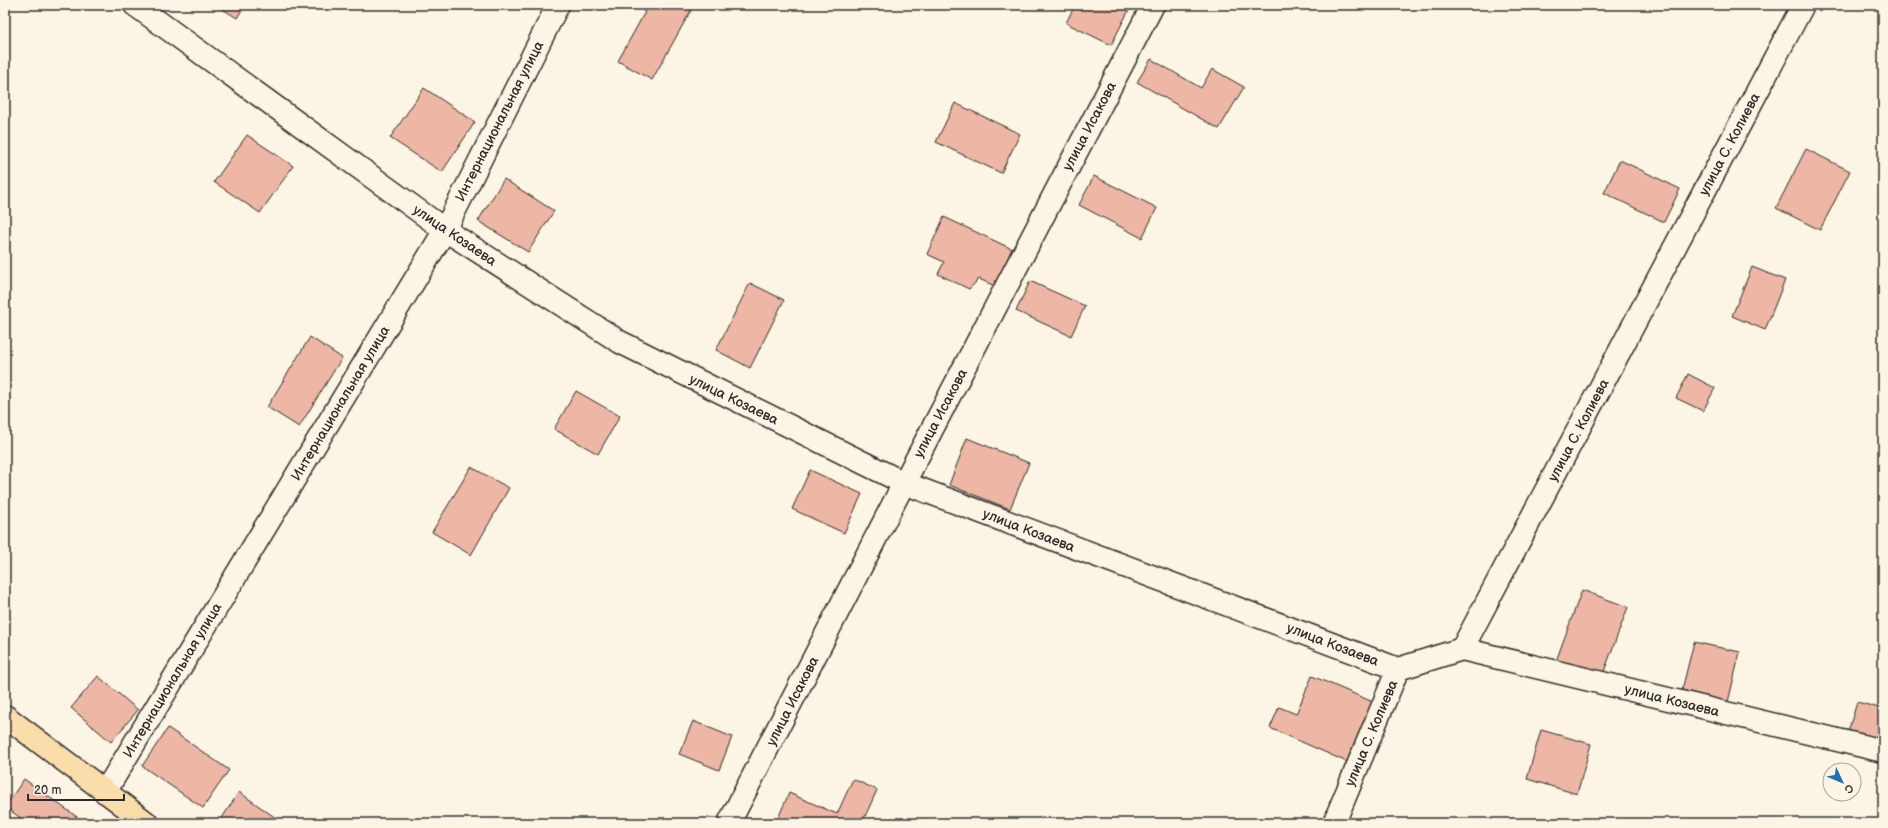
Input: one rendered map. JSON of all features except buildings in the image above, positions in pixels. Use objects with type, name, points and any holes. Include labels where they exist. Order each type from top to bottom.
[{"type":"main road","points":[[5,716],[147,823]]},
{"type":"street","name":"улица Козаева","points":[[135,5],[445,230],[620,342],[904,482],[1398,669]]},
{"type":"street","name":"Интернациональная улица","points":[[105,792],[445,230],[558,5]]},
{"type":"street","name":"улица Исакова","points":[[729,823],[1152,5]]},
{"type":"street","name":"улица С. Колиева","points":[[1334,823],[1398,669],[1462,650],[1802,5]]},
{"type":"street","name":"улица Козаева","points":[[1462,650],[1883,751]]}]
